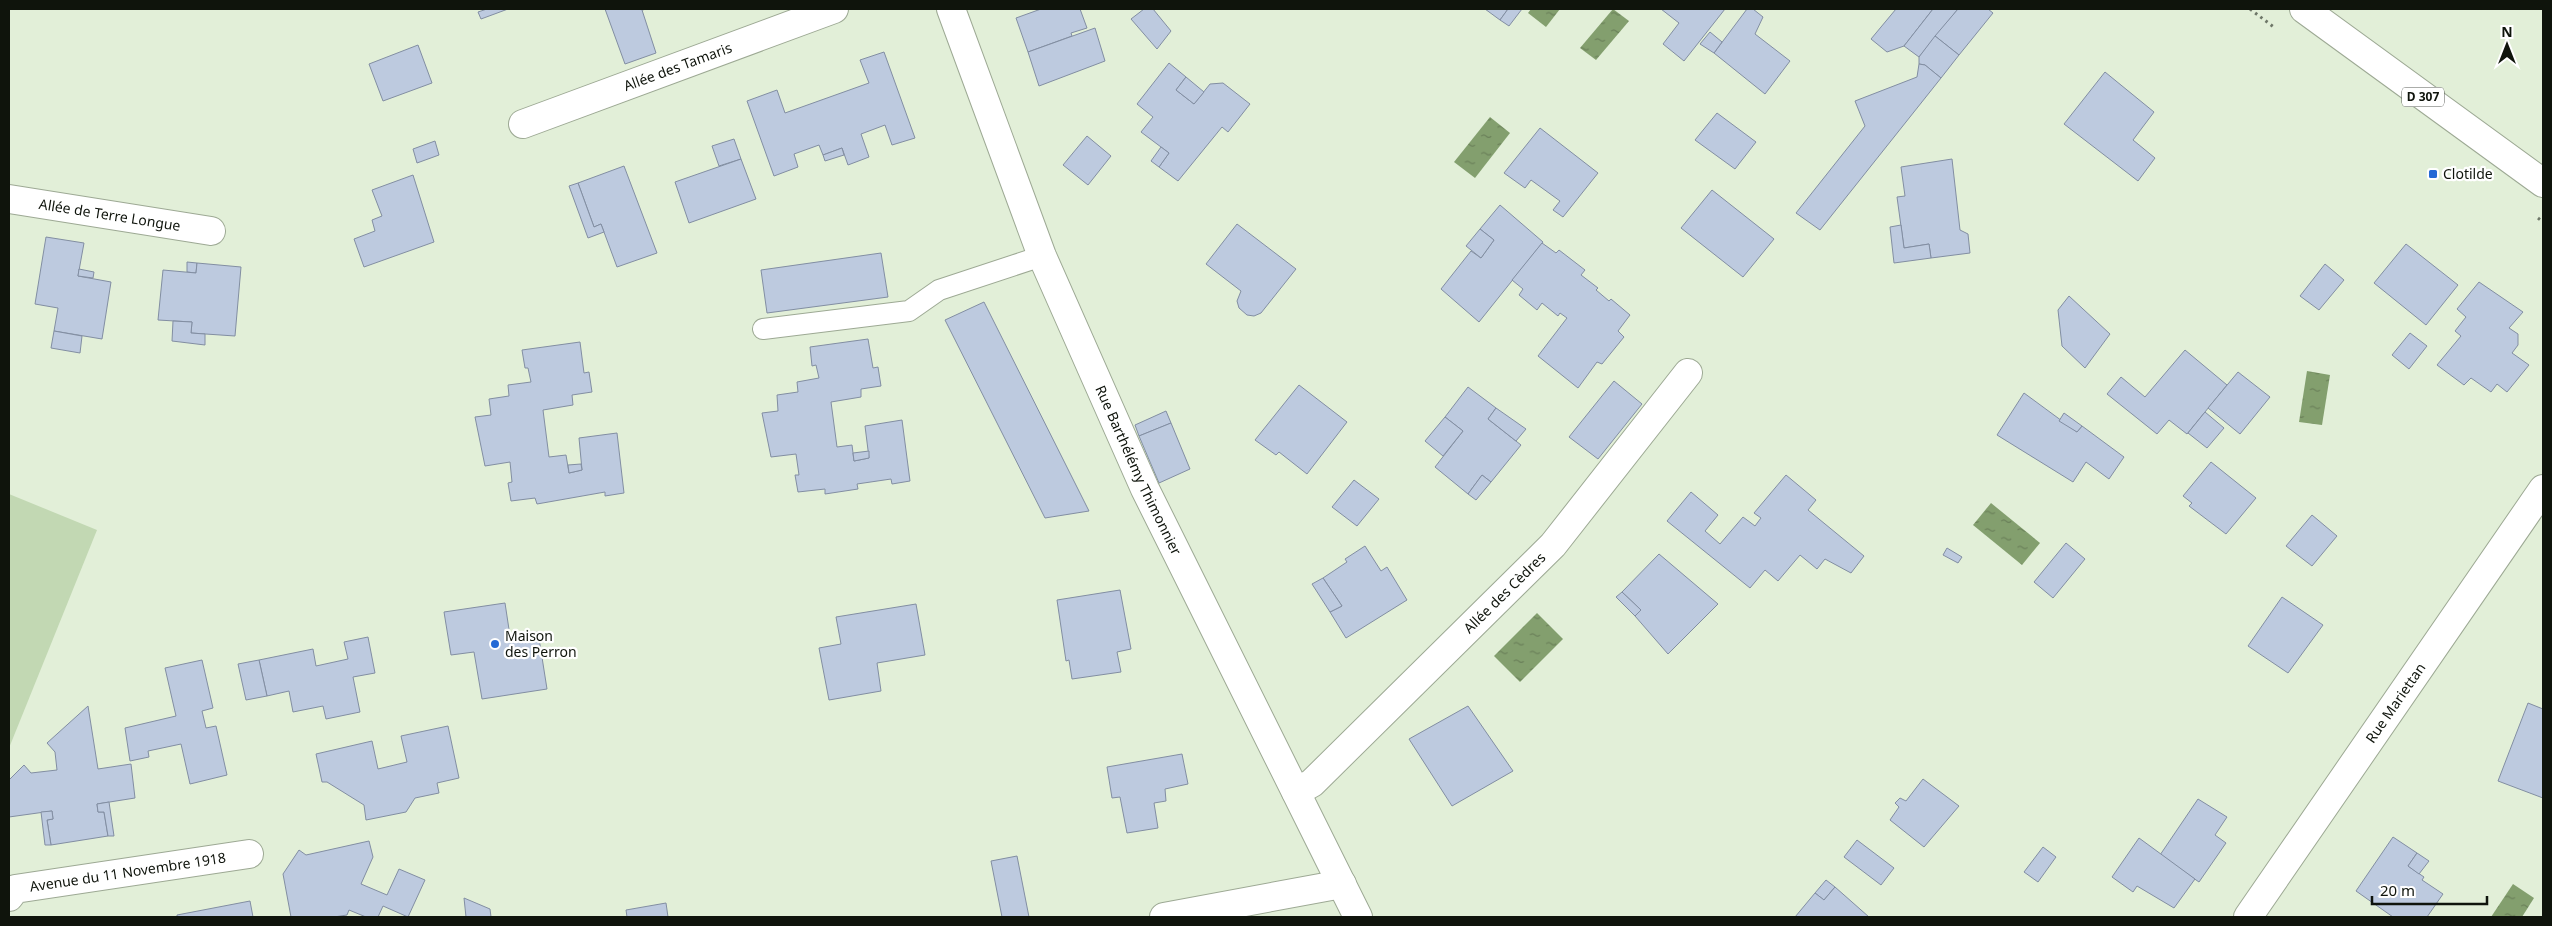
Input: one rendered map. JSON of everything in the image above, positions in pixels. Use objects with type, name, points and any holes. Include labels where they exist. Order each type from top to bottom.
[{"type":"street","name":"Allée des Tamaris","points":[[522,124],[834,9]]},
{"type":"street","name":"Rue Barthélémy Thimonnier","points":[[951,9],[1042,256],[1145,489],[1358,917]]},
{"type":"street","name":"D 307","points":[[2319,11],[2543,162]]},
{"type":"street","name":"D 307","points":[[2319,11],[2466,129],[2543,183]]},
{"type":"street","name":"Allée de Terre Longue","points":[[9,199],[211,231]]},
{"type":"street","name":"Allée des Cèdres","points":[[1296,792],[1312,783],[1553,545],[1688,373]]},
{"type":"street","name":"Rue Mariettan","points":[[2248,917],[2543,489]]},
{"type":"street","name":"Avenue du 11 Novembre 1918","points":[[9,897],[15,889],[249,854]]},
{"type":"street","points":[[1164,917],[1342,884]]},
{"type":"lane","points":[[763,329],[909,311],[938,290],[1042,256]]},
{"type":"shaded area","points":[[9,494],[97,530],[9,748]]},
{"type":"water","points":[[1531,9],[1560,9],[1546,27],[1528,13]]},
{"type":"water","points":[[1613,9],[1629,21],[1596,60],[1580,48]]},
{"type":"water","points":[[1490,117],[1510,133],[1475,178],[1454,162]]},
{"type":"water","points":[[2307,371],[2330,375],[2322,425],[2299,422]]},
{"type":"water","points":[[1991,503],[2040,543],[2022,565],[1973,525]]},
{"type":"water","points":[[1537,613],[1563,639],[1520,682],[1494,656]]},
{"type":"water","points":[[2513,884],[2534,898],[2522,917],[2491,917]]},
{"type":"building","points":[[487,9],[508,9],[481,19],[478,12]]},
{"type":"building","points":[[605,9],[647,9],[642,10],[656,53],[625,64]]},
{"type":"building","points":[[1041,9],[1080,9],[1087,28],[1071,33],[1072,36],[1028,52],[1016,18]]},
{"type":"building","points":[[1144,9],[1153,9],[1171,31],[1157,49],[1131,19]]},
{"type":"building","points":[[1485,9],[1508,9],[1500,20]]},
{"type":"building","points":[[1508,9],[1522,9],[1509,26],[1500,20]]},
{"type":"building","points":[[1661,9],[1725,9],[1684,61],[1663,44],[1679,23]]},
{"type":"building","points":[[1747,9],[1753,9],[1763,17],[1755,34],[1790,61],[1765,94],[1714,53]]},
{"type":"building","points":[[1896,9],[1933,9],[1904,46],[1887,52],[1871,39]]},
{"type":"building","points":[[1933,9],[1958,9],[1919,57],[1904,46]]},
{"type":"building","points":[[1958,9],[1988,9],[1993,13],[1959,55],[1935,36]]},
{"type":"building","points":[[1095,28],[1105,61],[1039,86],[1028,52]]},
{"type":"building","points":[[1710,32],[1722,42],[1714,53],[1700,44]]},
{"type":"building","points":[[1935,36],[1959,55],[1941,78],[1925,65],[1919,64],[1919,57]]},
{"type":"building","points":[[418,45],[432,83],[383,101],[369,64]]},
{"type":"building","points":[[884,52],[915,138],[892,145],[885,125],[861,134],[869,157],[848,165],[842,148],[823,155],[819,145],[794,154],[798,167],[774,176],[747,101],[777,90],[785,113],[869,83],[860,60]]},
{"type":"building","points":[[1169,63],[1186,77],[1176,90],[1194,104],[1210,84],[1223,83],[1250,104],[1228,132],[1222,127],[1178,181],[1159,167],[1169,153],[1141,132],[1153,117],[1137,104]]},
{"type":"building","points":[[1919,64],[1925,65],[1941,78],[1820,230],[1796,213],[1865,126],[1855,101],[1917,77]]},
{"type":"building","points":[[2105,72],[2154,112],[2133,140],[2155,158],[2138,181],[2064,124]]},
{"type":"building","points":[[1186,77],[1204,92],[1194,104],[1176,90]]},
{"type":"building","points":[[1717,113],[1756,142],[1735,169],[1695,140]]},
{"type":"building","points":[[1540,128],[1598,173],[1563,217],[1553,210],[1560,201],[1531,180],[1525,188],[1504,173]]},
{"type":"building","points":[[1087,136],[1111,156],[1088,185],[1063,165]]},
{"type":"building","points":[[734,139],[741,159],[719,166],[712,146]]},
{"type":"building","points":[[435,141],[439,155],[417,163],[413,149]]},
{"type":"building","points":[[1161,147],[1169,153],[1159,167],[1151,161]]},
{"type":"building","points":[[842,148],[844,155],[825,161],[823,155]]},
{"type":"building","points":[[741,159],[756,199],[689,223],[675,182]]},
{"type":"building","points":[[1952,159],[1960,230],[1968,234],[1970,253],[1931,258],[1929,244],[1904,248],[1897,197],[1905,196],[1901,167]]},
{"type":"building","points":[[624,166],[657,253],[617,267],[601,224],[594,227],[578,183]]},
{"type":"building","points":[[413,175],[434,242],[364,267],[354,239],[375,231],[372,220],[382,216],[372,190]]},
{"type":"building","points":[[578,183],[594,227],[601,224],[604,232],[588,238],[569,186]]},
{"type":"building","points":[[1712,190],[1774,239],[1743,277],[1681,228]]},
{"type":"building","points":[[1500,205],[1543,242],[1479,322],[1441,289],[1471,251],[1481,258],[1494,240],[1480,229]]},
{"type":"building","points":[[1237,224],[1296,269],[1261,313],[1254,316],[1247,315],[1239,308],[1237,301],[1241,291],[1206,264]]},
{"type":"building","points":[[1901,225],[1904,248],[1929,244],[1931,258],[1894,263],[1890,227]]},
{"type":"building","points":[[1480,229],[1494,240],[1481,258],[1466,246]]},
{"type":"building","points":[[46,237],[84,243],[78,276],[111,282],[102,339],[54,331],[58,308],[35,304]]},
{"type":"building","points":[[1542,243],[1556,253],[1559,250],[1585,270],[1581,275],[1598,288],[1596,290],[1609,301],[1611,299],[1630,315],[1618,331],[1624,337],[1602,364],[1597,362],[1578,388],[1538,356],[1567,318],[1560,313],[1558,316],[1542,303],[1537,310],[1519,295],[1523,289],[1512,280]]},
{"type":"building","points":[[2406,244],[2458,285],[2426,325],[2374,283]]},
{"type":"building","points":[[881,253],[888,297],[767,313],[761,270]]},
{"type":"building","points":[[187,262],[197,263],[196,273],[187,272]]},
{"type":"building","points":[[197,263],[241,267],[235,336],[191,333],[192,322],[158,320],[163,270],[196,273]]},
{"type":"building","points":[[2325,264],[2344,280],[2319,310],[2300,296]]},
{"type":"building","points":[[79,269],[94,272],[93,278],[78,276]]},
{"type":"building","points":[[2479,282],[2523,312],[2509,328],[2518,334],[2518,345],[2512,353],[2529,365],[2507,392],[2497,384],[2491,392],[2471,378],[2464,385],[2437,365],[2461,336],[2455,331],[2466,317],[2457,309]]},
{"type":"building","points":[[2069,296],[2110,334],[2085,368],[2062,346],[2058,310]]},
{"type":"building","points":[[984,302],[1089,511],[1045,518],[945,320]]},
{"type":"building","points":[[173,321],[192,322],[191,333],[205,334],[205,345],[172,341]]},
{"type":"building","points":[[54,331],[82,336],[80,353],[51,348]]},
{"type":"building","points":[[2410,333],[2427,346],[2409,369],[2392,355]]},
{"type":"building","points":[[868,339],[873,368],[878,367],[881,386],[861,389],[861,397],[831,402],[837,447],[852,445],[854,461],[869,458],[865,426],[902,420],[910,481],[892,484],[891,479],[857,484],[858,489],[825,494],[825,489],[798,492],[795,475],[799,475],[796,454],[771,457],[762,413],[778,411],[777,395],[798,392],[797,382],[819,378],[816,365],[812,366],[810,347]]},
{"type":"building","points":[[580,342],[584,373],[589,372],[592,392],[572,395],[573,405],[543,410],[549,457],[566,455],[569,473],[582,470],[579,438],[617,433],[624,493],[605,496],[605,492],[537,504],[535,498],[511,501],[508,483],[512,482],[510,462],[485,466],[475,417],[491,415],[489,399],[509,396],[508,385],[531,382],[528,368],[525,368],[522,350]]},
{"type":"building","points":[[2185,350],[2227,385],[2187,434],[2169,420],[2157,434],[2107,394],[2121,377],[2145,397]]},
{"type":"building","points":[[2238,372],[2270,397],[2240,434],[2208,408]]},
{"type":"building","points":[[1614,381],[1642,404],[1598,459],[1569,437]]},
{"type":"building","points":[[1299,385],[1347,422],[1307,474],[1279,452],[1276,455],[1255,440]]},
{"type":"building","points":[[1468,387],[1496,408],[1488,419],[1521,445],[1491,482],[1482,475],[1468,494],[1435,467],[1463,431],[1445,417]]},
{"type":"building","points":[[2024,393],[2077,432],[2082,426],[2124,457],[2109,479],[2086,462],[2073,482],[1997,435]]},
{"type":"building","points":[[1496,408],[1526,429],[1516,441],[1488,419]]},
{"type":"building","points":[[1166,411],[1171,423],[1139,436],[1135,425]]},
{"type":"building","points":[[2205,412],[2224,428],[2207,448],[2188,433]]},
{"type":"building","points":[[2064,413],[2082,426],[2077,432],[2059,421]]},
{"type":"building","points":[[1445,417],[1463,431],[1443,456],[1425,441]]},
{"type":"building","points":[[1171,423],[1190,469],[1159,483],[1139,436]]},
{"type":"building","points":[[869,451],[869,458],[854,461],[853,453]]},
{"type":"building","points":[[2211,462],[2256,498],[2226,534],[2189,506],[2192,503],[2183,496]]},
{"type":"building","points":[[581,464],[582,470],[569,473],[568,465]]},
{"type":"building","points":[[1482,475],[1491,482],[1476,500],[1468,494]]},
{"type":"building","points":[[1786,475],[1816,500],[1808,510],[1864,556],[1851,573],[1825,559],[1817,569],[1800,555],[1778,581],[1765,570],[1750,588],[1667,521],[1691,492],[1718,515],[1705,531],[1720,544],[1743,517],[1755,526],[1761,518],[1754,513]]},
{"type":"building","points":[[1354,480],[1379,499],[1357,526],[1332,507]]},
{"type":"building","points":[[2312,515],[2337,536],[2312,566],[2286,546]]},
{"type":"building","points":[[2066,543],[2085,559],[2053,598],[2034,582]]},
{"type":"building","points":[[1365,546],[1381,571],[1387,567],[1407,600],[1346,638],[1330,612],[1342,606],[1323,578],[1347,562],[1345,559]]},
{"type":"building","points":[[1947,548],[1962,557],[1958,563],[1943,555]]},
{"type":"building","points":[[1659,554],[1718,604],[1668,654],[1635,616],[1641,610],[1622,592]]},
{"type":"building","points":[[1323,578],[1342,606],[1330,612],[1312,584]]},
{"type":"building","points":[[1120,590],[1131,649],[1117,652],[1121,672],[1072,679],[1069,660],[1066,661],[1057,600]]},
{"type":"building","points":[[1622,592],[1641,610],[1635,616],[1616,597]]},
{"type":"building","points":[[2282,597],[2323,625],[2288,673],[2248,646]]},
{"type":"building","name":"Maison des Perron","points":[[505,603],[510,636],[538,632],[547,689],[482,699],[474,652],[451,655],[444,612]]},
{"type":"building","points":[[916,604],[925,655],[877,663],[881,691],[829,700],[819,648],[841,644],[836,617]]},
{"type":"building","points":[[368,637],[375,673],[353,677],[360,712],[326,719],[323,706],[293,712],[289,691],[267,696],[259,660],[313,649],[316,666],[348,659],[344,642]]},
{"type":"building","points":[[202,660],[213,708],[202,711],[206,728],[216,726],[227,775],[190,784],[181,744],[148,751],[149,757],[130,761],[125,728],[176,716],[165,668]]},
{"type":"building","points":[[259,660],[267,696],[246,700],[238,664]]},
{"type":"building","points":[[2528,703],[2543,709],[2543,798],[2498,781]]},
{"type":"building","points":[[88,706],[98,769],[131,764],[135,798],[97,804],[98,812],[104,812],[108,836],[51,845],[47,820],[53,819],[52,811],[9,817],[9,780],[24,765],[31,773],[57,770],[55,752],[47,743]]},
{"type":"building","points":[[1468,706],[1513,771],[1452,806],[1409,739]]},
{"type":"building","points":[[448,726],[459,778],[437,783],[439,793],[415,798],[406,812],[366,820],[364,805],[327,782],[322,782],[316,754],[372,741],[378,769],[407,762],[401,736]]},
{"type":"building","points":[[1182,754],[1188,784],[1165,789],[1166,801],[1154,803],[1158,828],[1127,833],[1120,797],[1112,798],[1107,767]]},
{"type":"building","points":[[1923,779],[1959,806],[1924,847],[1890,820],[1899,807],[1895,803],[1900,798],[1906,801]]},
{"type":"building","points":[[2198,799],[2227,817],[2215,835],[2226,843],[2199,882],[2160,855]]},
{"type":"building","points":[[109,802],[114,836],[108,836],[104,812],[98,812],[97,804]]},
{"type":"building","points":[[52,811],[53,819],[47,820],[51,845],[45,845],[41,812]]},
{"type":"building","points":[[2393,837],[2417,853],[2408,866],[2424,877],[2422,880],[2443,894],[2427,917],[2393,917],[2356,891]]},
{"type":"building","points":[[2139,838],[2195,879],[2174,908],[2137,886],[2133,892],[2112,877]]},
{"type":"building","points":[[1857,840],[1894,868],[1881,885],[1844,857]]},
{"type":"building","points":[[369,841],[373,857],[361,884],[387,895],[399,869],[425,880],[408,917],[383,906],[378,917],[366,917],[349,910],[347,915],[334,917],[291,917],[283,874],[299,850],[306,855]]},
{"type":"building","points":[[2043,847],[2056,857],[2038,882],[2024,872]]},
{"type":"building","points":[[2417,853],[2429,861],[2419,874],[2408,866]]},
{"type":"building","points":[[1017,856],[1029,917],[1002,917],[991,861]]},
{"type":"building","points":[[1826,880],[1835,887],[1824,900],[1815,893]]},
{"type":"building","points":[[1835,887],[1869,917],[1795,917],[1815,893],[1824,900]]},
{"type":"building","points":[[464,898],[490,909],[491,917],[466,917]]},
{"type":"building","points":[[250,901],[253,917],[177,917],[177,915]]},
{"type":"building","points":[[666,903],[668,917],[627,917],[626,910]]},
{"type":"place","name":"Clotilde","points":[[2433,174]]},
{"type":"place","name":"Maison des Perron","points":[[495,644]]}]
